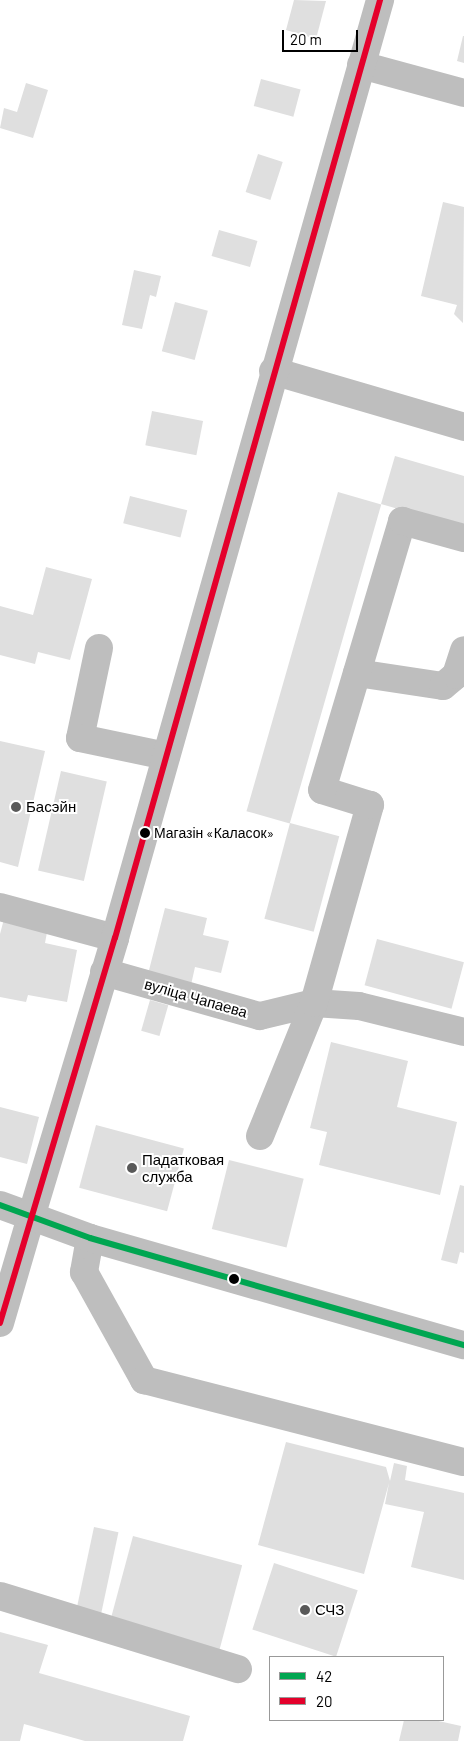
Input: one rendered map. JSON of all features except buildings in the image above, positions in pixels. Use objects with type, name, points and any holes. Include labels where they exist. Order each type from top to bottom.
[{"type":"main road","points":[[0,1323],[115,938],[273,371],[380,0]]},
{"type":"main road","points":[[361,65],[464,93]]},
{"type":"main road","points":[[273,371],[464,427]]},
{"type":"main road","points":[[260,1136],[314,1003],[370,805],[322,790],[402,521],[464,538]]},
{"type":"main road","points":[[99,648],[80,738],[166,756]]},
{"type":"main road","points":[[357,673],[443,686],[456,675],[464,650]]},
{"type":"main road","points":[[0,907],[115,938]]},
{"type":"main road","name":"вуліца Чапаева","points":[[104,972],[260,1016],[314,1003],[358,1006],[464,1032]]},
{"type":"main road","points":[[0,1205],[90,1238],[464,1345]]},
{"type":"main road","points":[[90,1238],[84,1272],[144,1380],[464,1462]]},
{"type":"main road","points":[[0,1596],[238,1669]]},
{"type":"transit line","name":"20","points":[[0,1323],[115,938],[380,0]]},
{"type":"transit line","name":"42","points":[[0,1205],[90,1238],[464,1345]]},
{"type":"place","name":"Басэйн","points":[[16,807]]},
{"type":"place","name":"Магазін «Каласок»","points":[[145,833]]},
{"type":"place","name":"Падатковая служба","points":[[132,1168]]},
{"type":"place","name":"СЧЗ","points":[[305,1610]]}]
